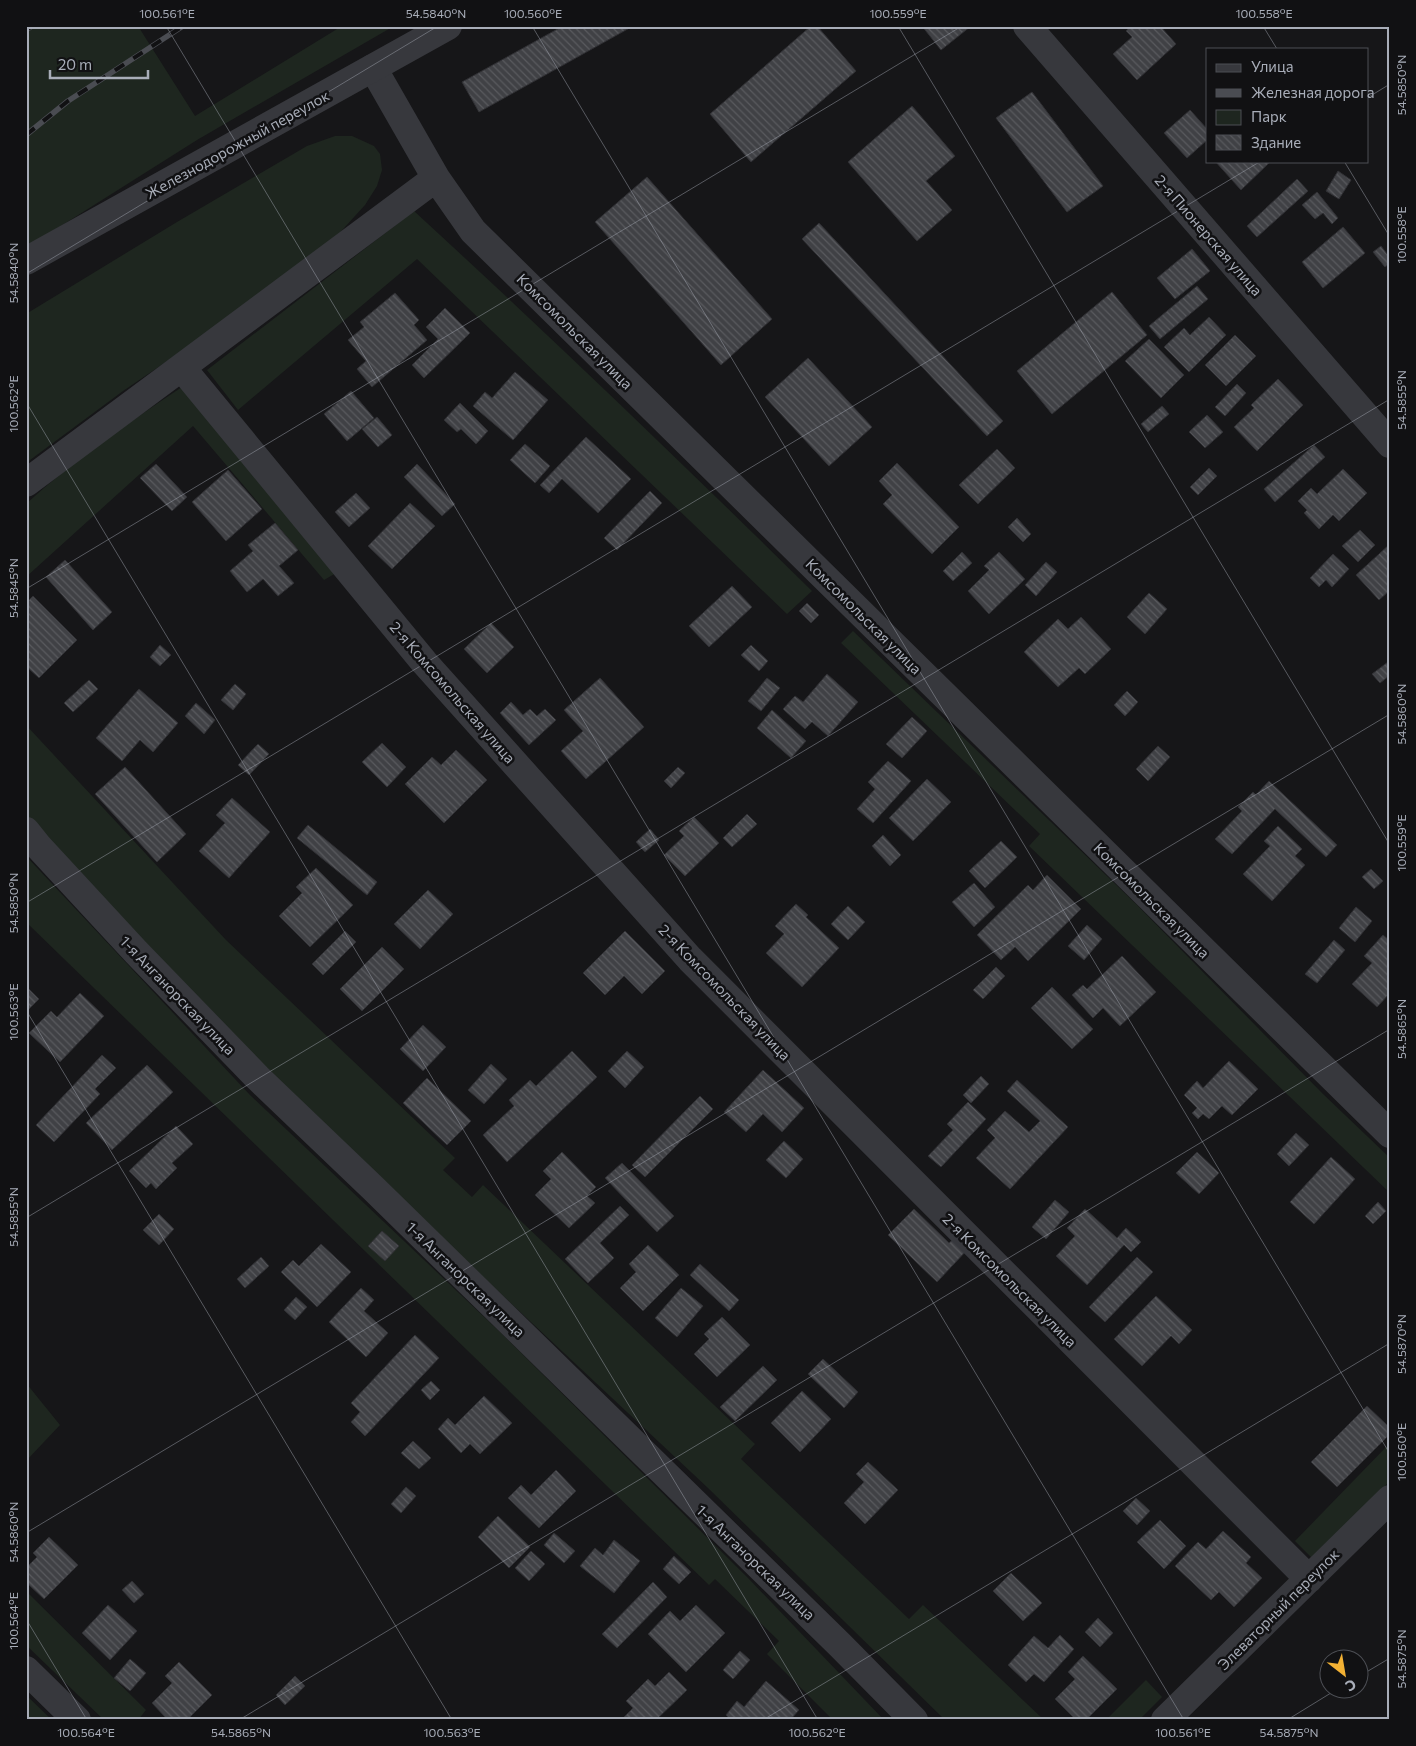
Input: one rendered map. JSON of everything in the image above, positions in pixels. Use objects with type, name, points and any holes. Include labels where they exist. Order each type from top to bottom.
[{"type":"street","name":"Железнодорожный переулок","points":[[26,260],[448,26]]},
{"type":"street","name":"2-я Пионерская улица","points":[[1028,26],[1390,444]]},
{"type":"street","name":"Комсомольская улица","points":[[373,68],[436,178],[473,231],[1390,1134]]},
{"type":"street","points":[[26,483],[436,178]]},
{"type":"street","name":"2-я Комсомольская улица","points":[[182,368],[424,662],[690,959],[1309,1579]]},
{"type":"street","name":"1-я Анганорская улица","points":[[26,831],[136,952],[257,1077],[374,1188],[914,1720]]},
{"type":"street","name":"Элеваторный переулок","points":[[1165,1720],[1388,1504]]},
{"type":"street","points":[[26,1670],[77,1720]]},
{"type":"green space","points":[[26,26],[138,26],[195,116],[342,26],[394,26],[197,140],[26,248]]},
{"type":"green space","points":[[335,136],[352,136],[374,146],[380,154],[382,170],[377,186],[365,205],[334,239],[256,301],[123,391],[26,463],[26,314],[307,146]]},
{"type":"green space","points":[[414,211],[614,399],[812,591],[787,614],[417,259],[238,410],[207,370]]},
{"type":"green space","points":[[182,387],[336,573],[324,580],[193,426],[26,577],[26,504],[82,457]]},
{"type":"green space","points":[[853,631],[1137,905],[1323,1094],[1390,1158],[1390,1193],[1029,846],[1040,834],[841,643]]},
{"type":"green space","points":[[26,725],[226,940],[455,1158],[443,1170],[472,1197],[483,1185],[755,1444],[741,1459],[909,1619],[923,1605],[1044,1720],[945,1720],[708,1488],[466,1261],[276,1079],[135,933],[26,816]]},
{"type":"green space","points":[[26,856],[250,1095],[500,1332],[748,1578],[884,1720],[833,1720],[767,1654],[779,1641],[715,1579],[709,1585],[26,922]]},
{"type":"green space","points":[[26,1383],[60,1425],[26,1461]]},
{"type":"green space","points":[[1390,1443],[1390,1481],[1312,1558],[1295,1541]]},
{"type":"green space","points":[[26,1591],[146,1710],[138,1720],[104,1720],[26,1645]]},
{"type":"green space","points":[[1146,1680],[1162,1697],[1139,1720],[1106,1720]]},
{"type":"green space","points":[[26,1695],[52,1720],[26,1720]]},
{"type":"building","points":[[563,26],[633,26],[479,112],[462,82]]},
{"type":"building","points":[[811,26],[817,26],[856,71],[751,162],[710,114]]},
{"type":"building","points":[[922,26],[971,26],[941,50]]},
{"type":"building","points":[[1131,26],[1160,26],[1176,44],[1137,80],[1113,54],[1132,37],[1126,31]]},
{"type":"building","points":[[1032,92],[1103,186],[1067,212],[996,118]]},
{"type":"building","points":[[912,106],[955,156],[926,181],[952,210],[917,241],[848,162]]},
{"type":"building","points":[[1190,110],[1206,128],[1206,141],[1187,158],[1164,133]]},
{"type":"building","points":[[1216,162],[1270,162],[1241,190]]},
{"type":"building","points":[[1338,171],[1351,180],[1339,199],[1326,191]]},
{"type":"building","points":[[647,177],[772,319],[721,365],[595,222]]},
{"type":"building","points":[[1297,179],[1308,191],[1257,237],[1247,226]]},
{"type":"building","points":[[1317,192],[1338,218],[1332,224],[1323,213],[1315,219],[1302,205]]},
{"type":"building","points":[[819,223],[1003,421],[987,436],[802,239]]},
{"type":"building","points":[[1343,227],[1365,253],[1323,288],[1302,262]]},
{"type":"building","points":[[1381,246],[1390,258],[1390,263],[1385,267],[1373,252]]},
{"type":"building","points":[[1192,249],[1210,271],[1175,299],[1157,278]]},
{"type":"building","points":[[1197,286],[1208,299],[1160,339],[1149,326]]},
{"type":"building","points":[[1112,292],[1147,335],[1052,414],[1017,371]]},
{"type":"building","points":[[395,293],[419,320],[414,325],[427,340],[372,387],[357,369],[366,361],[348,340],[364,327],[360,322]]},
{"type":"building","points":[[445,308],[470,333],[424,378],[412,365],[438,339],[426,327]]},
{"type":"building","points":[[1209,317],[1226,335],[1189,372],[1164,347],[1184,328],[1190,335]]},
{"type":"building","points":[[1235,335],[1256,356],[1226,386],[1205,365]]},
{"type":"building","points":[[1149,339],[1184,375],[1161,398],[1125,361]]},
{"type":"building","points":[[808,358],[872,427],[829,466],[765,397]]},
{"type":"building","points":[[515,372],[548,400],[513,440],[473,406],[485,392],[492,398]]},
{"type":"building","points":[[1278,379],[1303,405],[1257,451],[1234,427],[1254,408],[1251,405]]},
{"type":"building","points":[[1237,384],[1246,393],[1225,416],[1215,407]]},
{"type":"building","points":[[351,391],[374,418],[347,441],[324,414]]},
{"type":"building","points":[[460,403],[488,431],[476,444],[461,429],[457,432],[444,420]]},
{"type":"building","points":[[1162,406],[1169,414],[1148,432],[1141,424]]},
{"type":"building","points":[[1207,415],[1223,432],[1205,448],[1189,432]]},
{"type":"building","points":[[377,417],[392,435],[378,447],[362,429]]},
{"type":"building","points":[[586,437],[631,479],[598,513],[562,479],[549,493],[540,485]]},
{"type":"building","points":[[525,444],[550,466],[535,483],[510,460]]},
{"type":"building","points":[[1314,445],[1325,457],[1275,502],[1264,489]]},
{"type":"building","points":[[997,449],[1015,468],[978,504],[959,485]]},
{"type":"building","points":[[897,463],[959,527],[932,554],[883,504],[892,495],[879,481]]},
{"type":"building","points":[[156,464],[187,497],[172,511],[140,478]]},
{"type":"building","points":[[417,464],[455,504],[442,516],[404,477]]},
{"type":"building","points":[[1209,468],[1217,476],[1198,495],[1190,487]]},
{"type":"building","points":[[1343,469],[1367,493],[1339,521],[1333,515],[1319,529],[1304,513],[1307,510],[1298,501],[1311,488],[1317,494]]},
{"type":"building","points":[[228,470],[262,509],[226,541],[192,502]]},
{"type":"building","points":[[650,491],[662,503],[617,550],[604,538]]},
{"type":"building","points":[[356,493],[370,508],[349,527],[335,512]]},
{"type":"building","points":[[410,503],[435,526],[392,569],[368,546]]},
{"type":"building","points":[[1017,518],[1031,534],[1023,542],[1008,527]]},
{"type":"building","points":[[275,523],[298,550],[279,566],[294,583],[278,596],[263,579],[247,592],[230,571],[253,551],[248,545]]},
{"type":"building","points":[[1360,530],[1375,545],[1358,562],[1342,546]]},
{"type":"building","points":[[1390,544],[1390,590],[1379,600],[1356,575]]},
{"type":"building","points":[[962,552],[972,563],[953,581],[943,571]]},
{"type":"building","points":[[999,552],[1025,579],[989,614],[968,591],[989,570],[984,566]]},
{"type":"building","points":[[1333,554],[1349,569],[1332,587],[1326,580],[1319,587],[1310,578]]},
{"type":"building","points":[[65,560],[112,612],[93,630],[46,577]]},
{"type":"building","points":[[1046,562],[1057,572],[1036,596],[1025,585]]},
{"type":"building","points":[[732,586],[752,607],[709,647],[689,626]]},
{"type":"building","points":[[1149,593],[1167,609],[1145,634],[1127,617]]},
{"type":"building","points":[[33,596],[77,640],[39,678],[26,666],[26,603]]},
{"type":"building","points":[[807,603],[819,615],[811,623],[799,611]]},
{"type":"building","points":[[1081,617],[1111,649],[1085,674],[1079,668],[1058,687],[1024,652],[1058,619],[1068,629]]},
{"type":"building","points":[[491,623],[514,647],[487,673],[464,649]]},
{"type":"building","points":[[160,645],[171,655],[160,666],[150,657]]},
{"type":"building","points":[[751,645],[768,661],[759,671],[741,655]]},
{"type":"building","points":[[1388,662],[1390,664],[1390,675],[1380,683],[1372,674]]},
{"type":"building","points":[[827,674],[858,702],[828,736],[812,722],[805,729],[783,709],[795,696],[803,702]]},
{"type":"building","points":[[600,678],[644,727],[586,779],[561,751],[583,731],[564,710]]},
{"type":"building","points":[[767,678],[780,688],[761,711],[748,701]]},
{"type":"building","points":[[89,680],[98,689],[73,712],[64,703]]},
{"type":"building","points":[[235,684],[246,694],[233,710],[221,700]]},
{"type":"building","points":[[139,689],[178,723],[153,752],[140,740],[122,761],[96,738]]},
{"type":"building","points":[[1127,691],[1138,702],[1125,716],[1114,705]]},
{"type":"building","points":[[511,702],[523,715],[530,709],[537,716],[545,709],[556,720],[529,745],[500,713]]},
{"type":"building","points":[[196,703],[215,720],[204,734],[185,716]]},
{"type":"building","points":[[772,710],[806,741],[791,758],[757,728]]},
{"type":"building","points":[[912,717],[927,731],[902,758],[886,744]]},
{"type":"building","points":[[382,743],[406,767],[387,787],[362,762]]},
{"type":"building","points":[[258,744],[269,754],[249,775],[238,765]]},
{"type":"building","points":[[1158,746],[1170,757],[1148,781],[1136,769]]},
{"type":"building","points":[[456,750],[487,780],[444,823],[405,784],[432,757],[441,765]]},
{"type":"building","points":[[888,761],[911,781],[873,823],[857,809],[875,789],[868,782]]},
{"type":"building","points":[[125,767],[186,834],[157,862],[95,794]]},
{"type":"building","points":[[678,767],[685,773],[671,788],[664,781]]},
{"type":"building","points":[[927,779],[951,802],[913,841],[889,818]]},
{"type":"building","points":[[1269,781],[1337,845],[1326,857],[1275,809],[1232,854],[1215,839],[1242,811],[1238,807],[1253,792],[1256,795]]},
{"type":"building","points":[[232,798],[270,832],[229,878],[199,851],[225,823],[216,815]]},
{"type":"building","points":[[747,814],[757,824],[732,847],[723,838]]},
{"type":"building","points":[[694,817],[719,843],[685,876],[664,855],[684,836],[679,831]]},
{"type":"building","points":[[308,825],[377,882],[367,895],[297,838]]},
{"type":"building","points":[[1278,826],[1302,849],[1295,856],[1305,865],[1272,901],[1243,874],[1270,846],[1264,841]]},
{"type":"building","points":[[650,829],[659,840],[645,852],[636,842]]},
{"type":"building","points":[[883,835],[901,855],[890,866],[872,846]]},
{"type":"building","points":[[1001,841],[1017,857],[985,888],[969,871]]},
{"type":"building","points":[[316,868],[353,905],[310,947],[279,916],[302,893],[296,887]]},
{"type":"building","points":[[1371,869],[1383,881],[1374,889],[1362,877]]},
{"type":"building","points":[[1047,875],[1081,909],[1028,961],[1015,947],[1001,960],[977,935],[1028,885],[1033,890]]},
{"type":"building","points":[[974,883],[995,907],[974,927],[952,902]]},
{"type":"building","points":[[428,890],[453,914],[420,949],[394,924]]},
{"type":"building","points":[[796,904],[808,915],[806,917],[839,948],[802,987],[766,953],[784,934],[775,926]]},
{"type":"building","points":[[848,906],[865,922],[848,940],[831,924]]},
{"type":"building","points":[[1356,907],[1372,921],[1355,942],[1339,928]]},
{"type":"building","points":[[1087,925],[1102,939],[1084,960],[1068,946]]},
{"type":"building","points":[[345,931],[356,942],[323,975],[312,964]]},
{"type":"building","points":[[625,931],[665,971],[642,994],[624,976],[605,995],[583,973]]},
{"type":"building","points":[[1383,935],[1390,941],[1390,993],[1377,1007],[1352,984],[1372,963],[1364,956]]},
{"type":"building","points":[[1334,940],[1345,950],[1317,983],[1305,974]]},
{"type":"building","points":[[382,947],[404,969],[362,1011],[340,989]]},
{"type":"building","points":[[1122,956],[1156,992],[1120,1026],[1103,1008],[1093,1018],[1072,995],[1083,985],[1087,989]]},
{"type":"building","points":[[996,967],[1005,976],[983,999],[973,990]]},
{"type":"building","points":[[1052,987],[1093,1029],[1072,1049],[1031,1008]]},
{"type":"building","points":[[28,988],[39,999],[26,1012],[26,990]]},
{"type":"building","points":[[80,993],[104,1016],[60,1062],[29,1033],[51,1011],[57,1017]]},
{"type":"building","points":[[423,1025],[446,1047],[423,1071],[400,1049]]},
{"type":"building","points":[[572,1051],[597,1077],[507,1162],[483,1135],[514,1106],[509,1100],[530,1080],[536,1086]]},
{"type":"building","points":[[627,1051],[644,1067],[625,1088],[608,1071]]},
{"type":"building","points":[[102,1055],[116,1068],[95,1089],[100,1094],[54,1142],[36,1125]]},
{"type":"building","points":[[1229,1061],[1258,1089],[1232,1115],[1222,1106],[1209,1119],[1203,1114],[1198,1119],[1192,1113],[1197,1108],[1184,1095],[1197,1081],[1203,1088]]},
{"type":"building","points":[[491,1064],[507,1079],[484,1104],[468,1090]]},
{"type":"building","points":[[147,1065],[173,1092],[112,1150],[86,1123]]},
{"type":"building","points":[[763,1070],[804,1108],[782,1132],[763,1114],[746,1132],[724,1112]]},
{"type":"building","points":[[981,1076],[989,1084],[971,1103],[963,1095]]},
{"type":"building","points":[[427,1078],[471,1121],[447,1145],[403,1103]]},
{"type":"building","points":[[1017,1080],[1068,1127],[1010,1189],[976,1158],[995,1138],[987,1130],[1005,1111],[1029,1132],[1040,1121],[1007,1091]]},
{"type":"building","points":[[700,1096],[713,1109],[645,1177],[632,1165]]},
{"type":"building","points":[[968,1102],[986,1119],[941,1167],[928,1156],[953,1130],[947,1124]]},
{"type":"building","points":[[176,1126],[193,1144],[172,1163],[177,1168],[156,1189],[151,1183],[146,1188],[129,1171]]},
{"type":"building","points":[[1296,1133],[1309,1145],[1289,1166],[1277,1154]]},
{"type":"building","points":[[784,1141],[803,1159],[786,1178],[766,1160]]},
{"type":"building","points":[[562,1152],[596,1187],[587,1196],[595,1203],[569,1228],[535,1195],[551,1179],[543,1171]]},
{"type":"building","points":[[1197,1152],[1219,1173],[1199,1194],[1176,1173]]},
{"type":"building","points":[[1331,1157],[1355,1179],[1314,1224],[1290,1202]]},
{"type":"building","points":[[622,1163],[674,1216],[657,1232],[605,1178]]},
{"type":"building","points":[[1055,1200],[1069,1212],[1046,1239],[1032,1227]]},
{"type":"building","points":[[1378,1202],[1386,1211],[1373,1224],[1365,1216]]},
{"type":"building","points":[[620,1206],[629,1215],[600,1243],[614,1258],[588,1283],[565,1259]]},
{"type":"building","points":[[914,1209],[949,1243],[955,1238],[967,1250],[937,1282],[888,1235]]},
{"type":"building","points":[[1085,1209],[1117,1238],[1126,1228],[1141,1242],[1131,1252],[1124,1245],[1087,1285],[1056,1256],[1075,1236],[1067,1228]]},
{"type":"building","points":[[159,1214],[174,1229],[159,1245],[143,1230]]},
{"type":"building","points":[[382,1231],[399,1246],[385,1261],[368,1246]]},
{"type":"building","points":[[321,1244],[351,1272],[317,1307],[281,1272],[293,1260],[299,1266]]},
{"type":"building","points":[[648,1245],[679,1275],[643,1311],[620,1288],[636,1272],[629,1264]]},
{"type":"building","points":[[261,1257],[269,1266],[245,1288],[237,1279]]},
{"type":"building","points":[[1137,1257],[1153,1272],[1105,1322],[1089,1307]]},
{"type":"building","points":[[700,1264],[739,1300],[729,1311],[690,1275]]},
{"type":"building","points":[[361,1288],[374,1300],[364,1311],[388,1333],[366,1357],[329,1322]]},
{"type":"building","points":[[681,1288],[703,1306],[677,1337],[655,1318]]},
{"type":"building","points":[[1156,1296],[1192,1330],[1179,1344],[1171,1336],[1142,1366],[1114,1339]]},
{"type":"building","points":[[296,1297],[307,1307],[295,1320],[284,1310]]},
{"type":"building","points":[[722,1317],[750,1345],[717,1377],[694,1354],[709,1339],[704,1334]]},
{"type":"building","points":[[415,1335],[439,1358],[365,1436],[351,1422],[360,1412],[351,1403]]},
{"type":"building","points":[[823,1359],[858,1392],[844,1408],[808,1374]]},
{"type":"building","points":[[763,1366],[777,1380],[735,1421],[720,1407]]},
{"type":"building","points":[[431,1381],[440,1390],[430,1400],[421,1390]]},
{"type":"building","points":[[802,1391],[831,1419],[800,1452],[771,1423]]},
{"type":"building","points":[[484,1396],[512,1423],[480,1454],[470,1444],[461,1453],[438,1429],[448,1418],[455,1425]]},
{"type":"building","points":[[1367,1406],[1390,1428],[1390,1434],[1337,1487],[1311,1462]]},
{"type":"building","points":[[413,1441],[431,1458],[419,1469],[401,1453]]},
{"type":"building","points":[[868,1462],[898,1490],[865,1524],[844,1503],[864,1482],[856,1474]]},
{"type":"building","points":[[556,1470],[576,1491],[539,1528],[508,1498],[521,1485],[531,1495]]},
{"type":"building","points":[[406,1487],[416,1496],[401,1513],[391,1504]]},
{"type":"building","points":[[1136,1498],[1150,1511],[1137,1525],[1123,1511]]},
{"type":"building","points":[[498,1516],[530,1547],[509,1568],[478,1537]]},
{"type":"building","points":[[1160,1520],[1186,1546],[1164,1569],[1137,1542]]},
{"type":"building","points":[[1223,1531],[1251,1557],[1246,1563],[1262,1578],[1234,1607],[1219,1592],[1211,1600],[1175,1566],[1198,1542],[1206,1549]]},
{"type":"building","points":[[554,1533],[575,1551],[564,1563],[544,1545]]},
{"type":"building","points":[[49,1537],[78,1565],[44,1599],[26,1582],[26,1568],[37,1557],[33,1553]]},
{"type":"building","points":[[614,1540],[640,1561],[614,1593],[580,1566],[595,1548],[603,1555]]},
{"type":"building","points":[[531,1551],[545,1564],[529,1581],[515,1568]]},
{"type":"building","points":[[674,1556],[691,1572],[679,1584],[663,1569]]},
{"type":"building","points":[[1011,1573],[1042,1603],[1023,1621],[993,1591]]},
{"type":"building","points":[[132,1581],[144,1594],[134,1603],[122,1590]]},
{"type":"building","points":[[653,1582],[667,1597],[617,1648],[602,1634]]},
{"type":"building","points":[[108,1605],[137,1631],[110,1660],[82,1633]]},
{"type":"building","points":[[696,1605],[725,1633],[686,1672],[648,1634],[670,1611],[680,1621]]},
{"type":"building","points":[[1098,1618],[1113,1633],[1100,1647],[1085,1632]]},
{"type":"building","points":[[1060,1635],[1074,1649],[1044,1682],[1034,1674],[1026,1682],[1008,1665],[1034,1636],[1048,1648]]},
{"type":"building","points":[[740,1651],[750,1660],[733,1679],[723,1670]]},
{"type":"building","points":[[1083,1656],[1117,1689],[1086,1720],[1076,1720],[1055,1699],[1075,1679],[1068,1672]]},
{"type":"building","points":[[130,1659],[146,1673],[130,1691],[114,1678]]},
{"type":"building","points":[[179,1662],[212,1695],[187,1720],[168,1720],[152,1703],[172,1683],[165,1676]]},
{"type":"building","points":[[669,1672],[687,1690],[656,1720],[621,1720],[633,1708],[626,1701],[648,1679],[655,1686]]},
{"type":"building","points":[[295,1676],[305,1686],[285,1705],[276,1695]]},
{"type":"building","points":[[766,1681],[799,1710],[790,1720],[731,1720],[726,1715],[737,1701],[744,1707]]},
{"type":"railway","points":[[26,30],[32,26]]},
{"type":"railway","points":[[26,135],[68,101],[183,26]]}]
